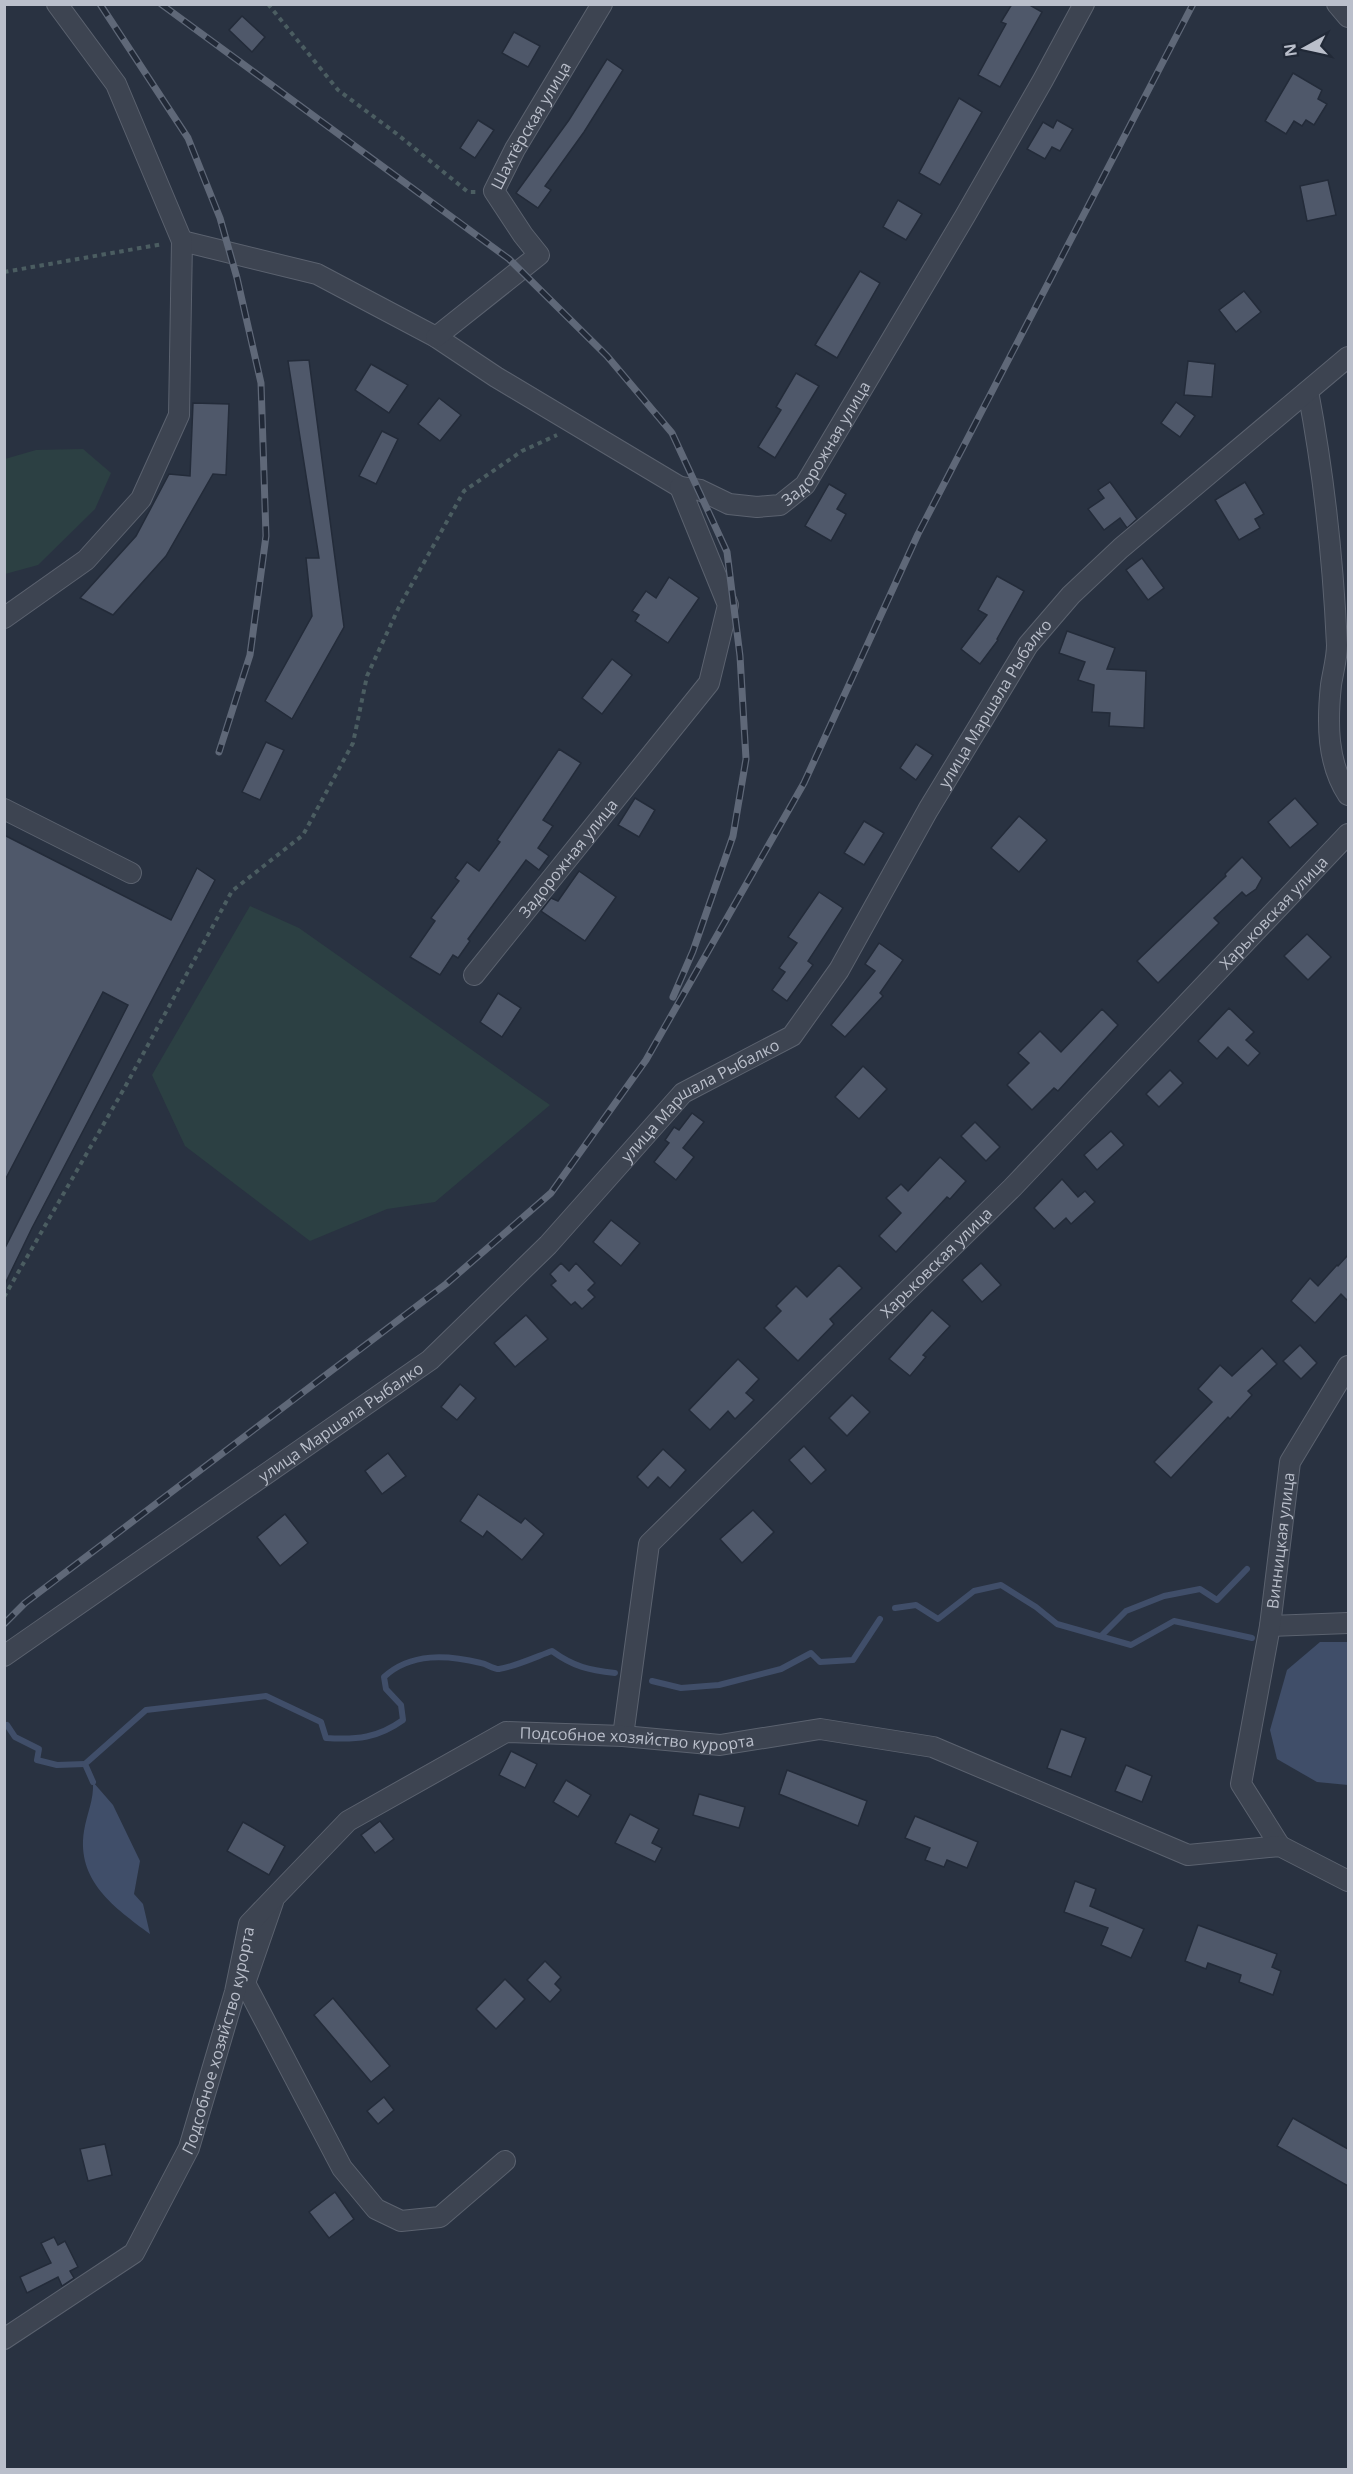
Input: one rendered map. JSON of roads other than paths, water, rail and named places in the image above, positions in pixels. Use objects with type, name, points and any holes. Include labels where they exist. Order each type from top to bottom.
[{"type":"street","points":[[4,618],[86,560],[141,499],[179,415],[182,241],[116,84],[57,4]]},
{"type":"street","name":"Шахтёрская улица","points":[[436,337],[539,255],[522,235],[494,191],[515,149],[602,4]]},
{"type":"street","name":"Задорожная улица","points":[[681,487],[700,490],[729,504],[757,507],[780,505],[805,485],[970,207],[1084,4]]},
{"type":"street","points":[[1337,4],[1348,17]]},
{"type":"street","points":[[182,241],[318,274],[436,337],[496,377],[681,487]]},
{"type":"street","name":"улица Маршала Рыбалко","points":[[4,1656],[430,1360],[548,1245],[683,1093],[792,1036],[838,970],[928,810],[1028,645],[1071,595],[1121,548],[1348,357]]},
{"type":"street","points":[[1308,391],[1320,454],[1343,649],[1331,687],[1328,736],[1340,783],[1348,795]]},
{"type":"street","name":"Задорожная улица","points":[[474,975],[709,683],[728,605],[681,487]]},
{"type":"street","points":[[4,809],[131,873]]},
{"type":"street","name":"Харьковская улица","points":[[623,1736],[649,1544],[1012,1188],[1348,834]]},
{"type":"street","name":"Винницкая улица","points":[[1280,1846],[1241,1784],[1270,1626],[1290,1462],[1348,1366]]},
{"type":"street","points":[[1270,1626],[1343,1620]]},
{"type":"street","name":"Подсобное хозяйство курорта","points":[[4,2338],[134,2253],[189,2148],[235,1992],[249,1924],[348,1821],[506,1732],[623,1736],[720,1745],[820,1729],[933,1747],[1188,1855],[1280,1846]]},
{"type":"street","points":[[1280,1846],[1348,1881]]},
{"type":"street","points":[[276,1894],[245,1983],[342,2168],[376,2209],[401,2221],[441,2217],[505,2162]]},
{"type":"water","points":[[1320,1642],[1348,1642],[1348,1785],[1317,1782],[1277,1759],[1270,1730],[1287,1670]]},
{"type":"water","points":[[93,1782],[113,1805],[140,1861],[134,1894],[143,1904],[150,1934],[112,1903],[92,1879],[86,1865],[83,1849],[84,1831]]},
{"type":"waterway","points":[[1101,1636],[1126,1611],[1164,1596],[1200,1589],[1217,1600],[1247,1569]]},
{"type":"waterway","points":[[895,1608],[916,1605],[938,1619],[974,1591],[1001,1585],[1036,1607],[1057,1624],[1131,1645],[1174,1621],[1252,1638]]},
{"type":"waterway","points":[[652,1681],[681,1688],[719,1685],[781,1669],[811,1653],[820,1662],[853,1660],[880,1619]]},
{"type":"waterway","points":[[93,1782],[85,1764],[146,1710],[266,1696],[321,1722],[326,1738],[348,1739],[385,1731],[403,1720],[401,1705],[386,1689],[384,1677],[406,1663],[418,1659],[456,1658],[499,1669],[552,1651],[582,1667],[615,1673]]},
{"type":"waterway","points":[[7,1725],[15,1737],[39,1749],[37,1760],[57,1765],[85,1764]]},
{"type":"railway","points":[[100,4],[188,138],[220,218],[237,278],[261,383],[266,536],[250,655],[219,752]]},
{"type":"railway","points":[[161,4],[509,259],[607,356],[672,433],[727,552],[740,656],[746,759],[733,836],[693,951],[673,997]]},
{"type":"railway","points":[[4,1624],[25,1603],[446,1284],[551,1193],[646,1060],[804,783],[918,534],[1193,4]]}]
